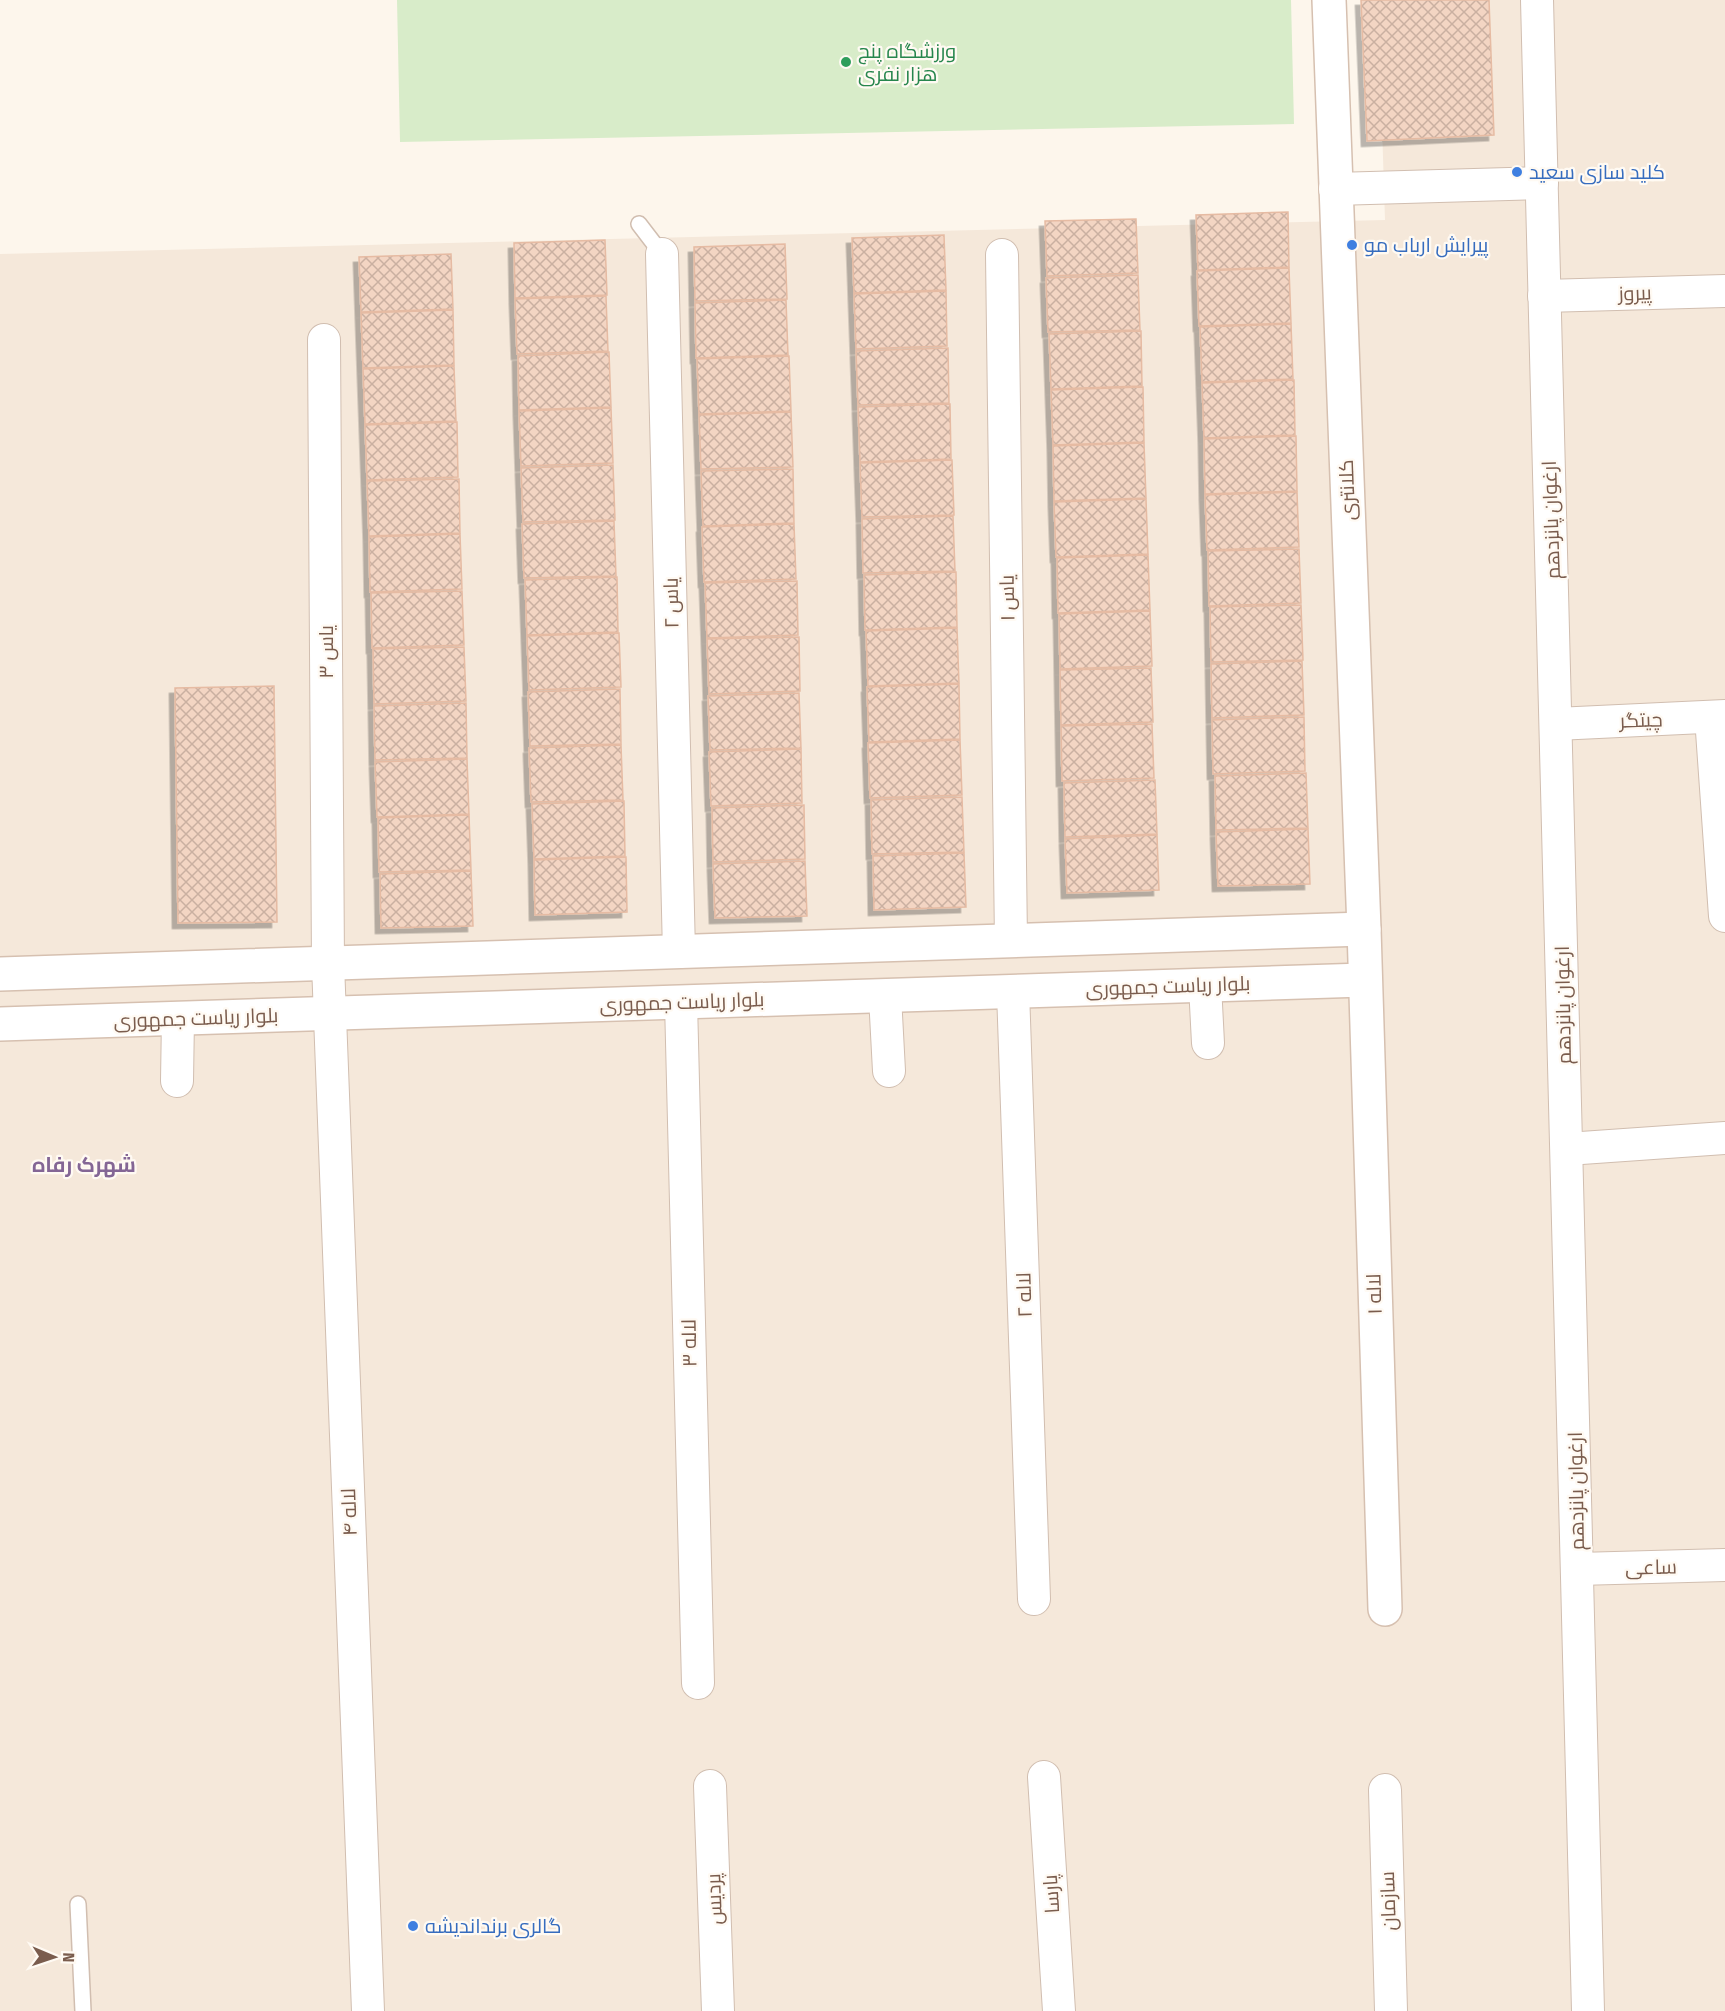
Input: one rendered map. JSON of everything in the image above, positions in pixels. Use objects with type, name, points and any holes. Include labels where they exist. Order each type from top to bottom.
[{"type":"street","name":"کلانتری","points":[[1329,0],[1364,929],[1364,980]]},
{"type":"street","name":"ارغوان پانزدهم","points":[[1537,0],[1588,2011]]},
{"type":"street","points":[[1335,189],[1542,183]]},
{"type":"street","name":"یاس ۲","points":[[662,254],[679,952]]},
{"type":"street","name":"یاس ۱","points":[[1002,255],[1011,941]]},
{"type":"street","name":"پیروز","points":[[1544,296],[1725,291]]},
{"type":"street","name":"یاس ۳","points":[[324,340],[330,1013]]},
{"type":"street","points":[[1718,717],[1725,916]]},
{"type":"street","name":"چیتگر","points":[[1556,724],[1718,717]]},
{"type":"street","points":[[0,974],[1011,941],[1202,929],[1364,929]]},
{"type":"street","points":[[380,962],[361,977],[354,989],[357,1003],[382,1012]]},
{"type":"street","points":[[252,1016],[279,1011],[284,1003],[284,993],[276,980],[254,966]]},
{"type":"street","name":"بلوار ریاست جمهوری","points":[[0,1024],[1364,980]]},
{"type":"street","name":"لاله ۱","points":[[1364,980],[1384,1609]]},
{"type":"street","points":[[1205,985],[1208,1043]]},
{"type":"street","name":"لاله ۲","points":[[1013,991],[1034,1599]]},
{"type":"street","points":[[885,996],[889,1071]]},
{"type":"street","name":"لاله ۳","points":[[681,1002],[698,1683]]},
{"type":"street","name":"لاله ۴","points":[[330,1013],[368,2011]]},
{"type":"street","points":[[177,1081],[178,1018]]},
{"type":"street","points":[[1567,1149],[1725,1138]]},
{"type":"street","name":"ساعی","points":[[1578,1569],[1725,1565]]},
{"type":"street","name":"پارسا","points":[[1044,1777],[1059,2011]]},
{"type":"street","name":"پردیس","points":[[710,1786],[718,2011]]},
{"type":"street","name":"سازمان","points":[[1385,1790],[1391,2011]]},
{"type":"lane","points":[[639,224],[662,254]]},
{"type":"lane","points":[[78,1904],[83,2011]]},
{"type":"shaded area","points":[[1378,0],[1725,0],[1725,2011],[0,2011],[0,254],[1385,220]]},
{"type":"green space","name":"ورزشگاه پنج هزار نفری","points":[[397,0],[1291,0],[1294,124],[400,142]]},
{"type":"building","points":[[1361,0],[1489,0],[1494,135],[1367,141]]},
{"type":"building","points":[[1288,212],[1289,267],[1198,270],[1196,215]]},
{"type":"building","points":[[1136,219],[1138,273],[1047,276],[1045,221]]},
{"type":"building","points":[[944,235],[946,290],[854,293],[852,238]]},
{"type":"building","points":[[605,240],[607,295],[515,298],[514,243]]},
{"type":"building","points":[[785,244],[787,299],[695,301],[694,247]]},
{"type":"building","points":[[451,254],[453,309],[361,312],[359,257]]},
{"type":"building","points":[[1289,268],[1291,323],[1199,326],[1197,271]]},
{"type":"building","points":[[1138,275],[1140,330],[1048,332],[1046,278]]},
{"type":"building","points":[[946,291],[947,346],[856,349],[854,294]]},
{"type":"building","points":[[606,296],[608,351],[517,354],[515,299]]},
{"type":"building","points":[[786,300],[788,355],[696,358],[695,303]]},
{"type":"building","points":[[453,310],[454,365],[363,368],[361,313]]},
{"type":"building","points":[[1291,324],[1293,379],[1202,382],[1200,327]]},
{"type":"building","points":[[1141,331],[1142,386],[1051,389],[1049,334]]},
{"type":"building","points":[[948,348],[949,403],[858,405],[856,351]]},
{"type":"building","points":[[609,352],[611,407],[519,410],[518,356]]},
{"type":"building","points":[[789,356],[791,411],[699,414],[697,359]]},
{"type":"building","points":[[454,366],[456,421],[365,424],[363,369]]},
{"type":"building","points":[[1294,380],[1295,435],[1204,438],[1202,383]]},
{"type":"building","points":[[1143,387],[1144,442],[1053,445],[1051,390]]},
{"type":"building","points":[[950,404],[951,459],[860,462],[858,407]]},
{"type":"building","points":[[611,408],[613,463],[521,466],[519,411]]},
{"type":"building","points":[[791,412],[793,467],[701,469],[699,415]]},
{"type":"building","points":[[457,422],[458,477],[367,480],[365,425]]},
{"type":"building","points":[[1296,436],[1297,491],[1205,494],[1204,439]]},
{"type":"building","points":[[1144,443],[1146,498],[1054,501],[1053,446]]},
{"type":"building","points":[[952,460],[954,515],[862,517],[860,463]]},
{"type":"building","points":[[613,465],[615,520],[523,522],[521,468]]},
{"type":"building","points":[[793,469],[794,523],[703,526],[701,471]]},
{"type":"building","points":[[459,479],[460,533],[369,536],[367,481]]},
{"type":"building","points":[[1297,492],[1299,547],[1207,550],[1205,495]]},
{"type":"building","points":[[1146,499],[1148,554],[1056,557],[1054,502]]},
{"type":"building","points":[[953,516],[955,571],[863,573],[862,519]]},
{"type":"building","points":[[614,521],[616,576],[524,578],[522,524]]},
{"type":"building","points":[[794,524],[796,579],[704,582],[702,527]]},
{"type":"building","points":[[460,534],[462,589],[370,592],[369,537]]},
{"type":"building","points":[[1299,549],[1301,603],[1209,606],[1208,551]]},
{"type":"building","points":[[1148,555],[1150,610],[1058,613],[1057,558]]},
{"type":"building","points":[[956,572],[957,627],[865,630],[864,575]]},
{"type":"building","points":[[617,577],[618,632],[527,635],[525,580]]},
{"type":"building","points":[[797,581],[798,635],[707,638],[705,583]]},
{"type":"building","points":[[462,591],[464,645],[372,648],[371,593]]},
{"type":"building","points":[[1301,605],[1303,660],[1211,662],[1210,607]]},
{"type":"building","points":[[1150,611],[1152,666],[1060,669],[1059,614]]},
{"type":"building","points":[[957,628],[959,683],[868,686],[866,631]]},
{"type":"building","points":[[619,633],[621,687],[529,690],[527,636]]},
{"type":"building","points":[[799,637],[800,691],[709,694],[707,639]]},
{"type":"building","points":[[464,647],[466,701],[374,704],[373,649]]},
{"type":"building","points":[[1302,661],[1304,715],[1212,718],[1211,664]]},
{"type":"building","points":[[1151,668],[1153,722],[1061,725],[1060,670]]},
{"type":"building","points":[[959,684],[960,739],[869,742],[867,687]]},
{"type":"building","points":[[274,686],[277,922],[178,923],[175,688]]},
{"type":"building","points":[[620,689],[621,744],[530,746],[528,692]]},
{"type":"building","points":[[799,693],[801,748],[710,750],[708,696]]},
{"type":"building","points":[[466,703],[467,758],[375,760],[374,706]]},
{"type":"building","points":[[1304,717],[1305,771],[1213,774],[1212,720]]},
{"type":"building","points":[[1152,724],[1154,778],[1062,781],[1061,726]]},
{"type":"building","points":[[960,740],[962,795],[870,798],[868,743]]},
{"type":"building","points":[[621,745],[623,800],[531,802],[529,748]]},
{"type":"building","points":[[801,749],[802,803],[711,806],[709,752]]},
{"type":"building","points":[[467,759],[469,814],[377,817],[375,762]]},
{"type":"building","points":[[1306,773],[1308,828],[1216,830],[1215,776]]},
{"type":"building","points":[[1155,780],[1157,834],[1065,837],[1064,783]]},
{"type":"building","points":[[962,797],[964,852],[872,854],[871,800]]},
{"type":"building","points":[[624,801],[625,856],[534,859],[532,804]]},
{"type":"building","points":[[804,805],[805,859],[713,862],[712,808]]},
{"type":"building","points":[[469,815],[471,870],[379,872],[378,818]]},
{"type":"building","points":[[1308,829],[1310,884],[1218,886],[1216,832]]},
{"type":"building","points":[[1157,835],[1159,890],[1067,893],[1065,839]]},
{"type":"building","points":[[964,853],[966,907],[874,910],[873,856]]},
{"type":"building","points":[[626,857],[627,912],[535,915],[534,860]]},
{"type":"building","points":[[805,861],[807,916],[715,918],[713,864]]},
{"type":"building","points":[[471,871],[473,926],[381,928],[380,874]]},
{"type":"place","name":"ورزشگاه پنج هزار نفری","points":[[846,62]]},
{"type":"place","name":"کلید سازی سعید","points":[[1517,172]]},
{"type":"place","name":"پیرایش ارباب مو","points":[[1352,245]]},
{"type":"place","name":"گالری برنداندیشه","points":[[413,1926]]},
{"type":"district","name":"شهرک رفاه","points":[[84,1165]]}]
